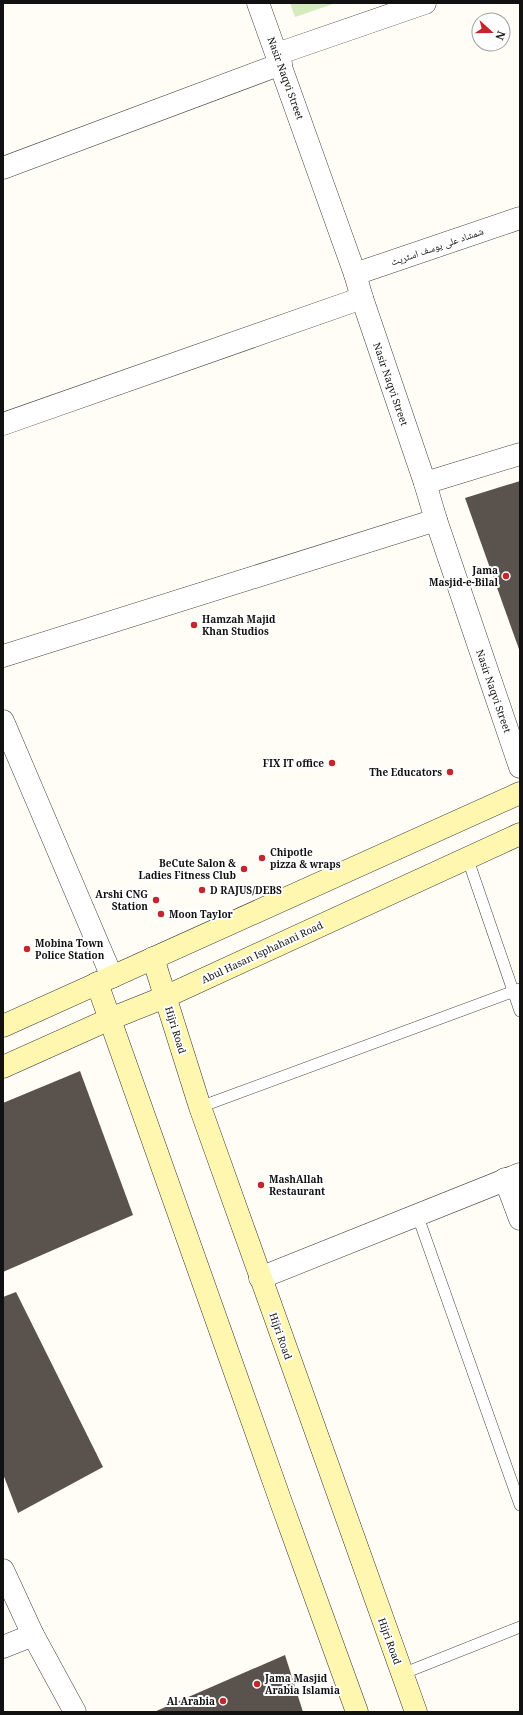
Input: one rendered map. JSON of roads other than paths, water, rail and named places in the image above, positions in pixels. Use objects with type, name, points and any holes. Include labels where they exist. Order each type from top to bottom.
[{"type":"main road","points":[[3,1026],[520,793]]},
{"type":"main road","name":"Abul Hasan Isphahani Road","points":[[3,1067],[110,1019],[165,997],[467,857],[520,834]]},
{"type":"main road","name":"Hijri Road","points":[[153,958],[200,1107],[416,1712]]},
{"type":"main road","points":[[105,980],[110,1019],[284,1513],[356,1712]]},
{"type":"street","name":"Nasir Naqvi Street","points":[[258,3],[355,274],[436,520],[520,767]]},
{"type":"street","points":[[3,168],[425,3]]},
{"type":"street","name":"شمشاد علی یوسف اسٹریٹ","points":[[355,274],[520,218]]},
{"type":"street","points":[[3,424],[362,298]]},
{"type":"street","points":[[425,483],[520,454]]},
{"type":"street","points":[[3,656],[436,520]]},
{"type":"street","points":[[3,721],[105,980]]},
{"type":"street","points":[[260,1278],[513,1176],[520,1219]]},
{"type":"street","points":[[3,1570],[33,1635],[75,1712]]},
{"type":"street","points":[[3,1647],[33,1635]]},
{"type":"lane","points":[[467,857],[517,990],[520,1011]]},
{"type":"lane","points":[[200,1107],[517,990]]},
{"type":"lane","points":[[417,1214],[520,1505]]},
{"type":"lane","points":[[402,1674],[520,1627]]},
{"type":"place","name":"Jama Masjid-e-Bilal","points":[[506,576]]},
{"type":"place","name":"Hamzah Majid Khan Studios","points":[[194,625]]},
{"type":"place","name":"FIX IT office","points":[[332,763]]},
{"type":"place","name":"The Educators","points":[[450,772]]},
{"type":"place","name":"Chipotle pizza & wraps","points":[[262,858]]},
{"type":"place","name":"BeCute Salon & Ladies Fitness Club","points":[[244,869]]},
{"type":"place","name":"D RAJUS/DEBS","points":[[202,890]]},
{"type":"place","name":"Arshi CNG Station","points":[[156,900]]},
{"type":"place","name":"Moon Taylor","points":[[161,914]]},
{"type":"place","name":"Mobina Town Police Station","points":[[27,949]]},
{"type":"place","name":"MashAllah Restaurant","points":[[261,1185]]},
{"type":"place","name":"Jama Masjid Arabia Islamia","points":[[257,1684]]},
{"type":"place","name":"Al Arabia","points":[[223,1701]]}]
